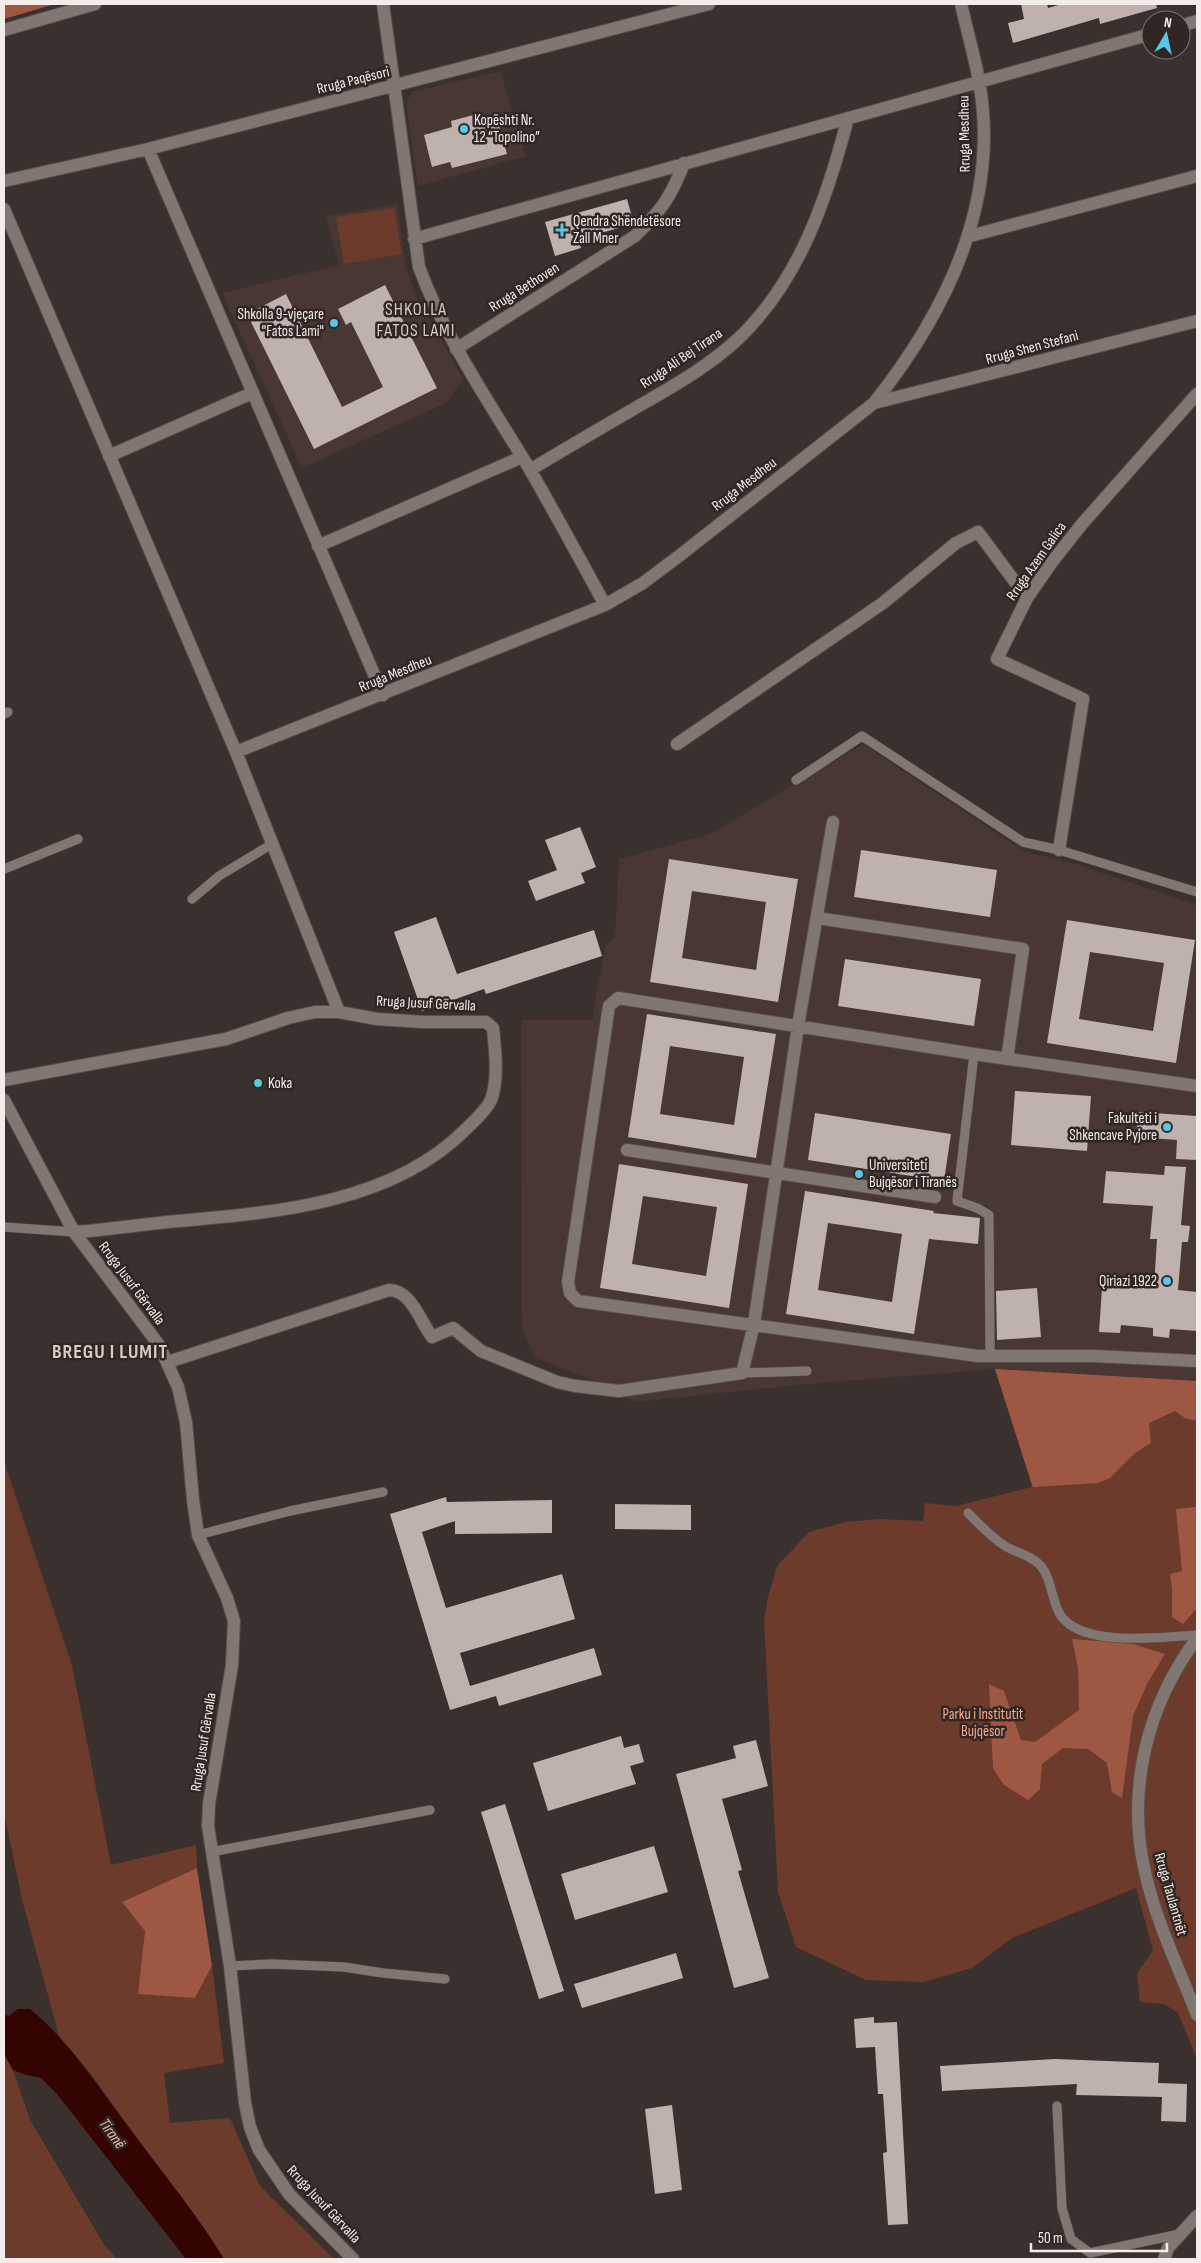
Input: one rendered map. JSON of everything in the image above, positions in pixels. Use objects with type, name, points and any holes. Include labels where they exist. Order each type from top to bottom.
[{"type":"street","points":[[4,30],[95,4]]},
{"type":"street","points":[[383,4],[419,267],[456,349],[530,470],[605,605]]},
{"type":"street","name":"Rruga Paqësori","points":[[4,181],[148,149],[709,4]]},
{"type":"street","name":"Rruga Mesdheu","points":[[236,752],[605,605],[643,583],[874,403],[896,375],[947,292],[970,236],[978,204],[983,163],[983,120],[979,82],[961,4]]},
{"type":"street","points":[[414,239],[1141,37]]},
{"type":"street","name":"Rruga Ali Bej Tirana","points":[[530,470],[681,381],[714,359],[739,338],[784,282],[804,249],[835,168],[848,118]]},
{"type":"street","points":[[148,149],[383,695]]},
{"type":"street","name":"Rruga Bethoven","points":[[456,349],[635,236],[668,200],[684,163]]},
{"type":"street","points":[[970,236],[1197,176]]},
{"type":"street","points":[[4,209],[236,752],[338,1012]]},
{"type":"street","name":"Rruga Shen Stefani","points":[[874,403],[1197,321]]},
{"type":"street","points":[[109,456],[252,393]]},
{"type":"street","name":"Rruga Azem Galica","points":[[1059,850],[1083,699],[997,660],[1027,598],[1082,524],[1197,394]]},
{"type":"street","points":[[318,546],[522,457]]},
{"type":"street","points":[[677,744],[883,603],[956,543],[978,532],[1027,598]]},
{"type":"street","points":[[168,1362],[389,1290],[399,1290],[406,1295],[432,1337],[453,1328],[481,1352],[566,1384],[619,1391],[742,1373],[754,1324],[798,1026],[833,822]]},
{"type":"street","points":[[816,918],[1023,949],[1007,1059]]},
{"type":"street","points":[[1197,1086],[974,1054],[618,998],[609,1006],[568,1282],[570,1294],[578,1301],[978,1356],[1094,1356],[1197,1361]]},
{"type":"street","name":"Rruga Jusuf Gërvalla","points":[[4,1080],[226,1039],[288,1018],[315,1012],[338,1012],[377,1019],[424,1022],[486,1022],[493,1028],[495,1076],[491,1100],[483,1112],[441,1152],[400,1175],[367,1188],[284,1210],[74,1232]]},
{"type":"street","name":"Rruga Jusuf Gërvalla","points":[[4,1100],[74,1232],[159,1345],[168,1362],[186,1422],[198,1535],[227,1598],[234,1620],[231,1674],[209,1804],[211,1852],[230,1966],[245,2102],[250,2127],[259,2150],[289,2194],[353,2259]]},
{"type":"street","points":[[626,1150],[935,1197]]},
{"type":"street","name":"Rruga Taulantnët","points":[[1197,1637],[1169,1681],[1154,1714],[1139,1783],[1139,1830],[1144,1872],[1158,1918],[1197,2015]]},
{"type":"street","points":[[1164,2259],[1168,2248],[1197,2216]]},
{"type":"lane","points":[[796,780],[862,736],[1024,842],[1059,850],[1197,892]]},
{"type":"lane","points":[[4,869],[78,839]]},
{"type":"lane","points":[[192,899],[219,876],[272,844]]},
{"type":"lane","points":[[974,1054],[956,1201],[977,1208],[989,1215],[990,1355]]},
{"type":"lane","points":[[4,1227],[74,1232]]},
{"type":"lane","points":[[742,1373],[807,1371]]},
{"type":"lane","points":[[198,1535],[290,1511],[383,1492]]},
{"type":"lane","points":[[968,1513],[1006,1548],[1029,1557],[1040,1565],[1061,1616],[1074,1627],[1089,1633],[1108,1637],[1197,1637]]},
{"type":"lane","points":[[211,1852],[430,1810]]},
{"type":"lane","points":[[230,1966],[272,1964],[344,1967],[383,1973],[445,1978]]},
{"type":"lane","points":[[1057,2106],[1062,2208],[1071,2239],[1090,2253],[1181,2234]]},
{"type":"shaded area","points":[[4,4],[55,4],[4,19]]},
{"type":"shaded area","name":"Kopështi Nr. 12 “Topolino”","points":[[500,71],[526,156],[418,186],[406,103],[412,92]]},
{"type":"shaded area","name":"Shkolla 9-vjeçare \"Fatos Lami\"","points":[[397,204],[406,267],[415,294],[463,379],[446,403],[302,468],[222,293],[339,265],[326,216]]},
{"type":"shaded area","name":"Universiteti Bujqësor i Tiranës","points":[[863,744],[1023,851],[1076,864],[1197,905],[1197,1381],[995,1369],[798,1385],[635,1402],[582,1376],[535,1358],[522,1327],[521,1020],[592,1020],[605,946],[615,937],[619,859],[710,834]]},
{"type":"shaded area","points":[[995,1369],[1197,1381],[1197,1421],[1185,1418],[1175,1411],[1149,1423],[1151,1443],[1135,1453],[1110,1478],[1098,1483],[1033,1487]]},
{"type":"shaded area","points":[[1197,1503],[1197,1608],[1183,1624],[1172,1617],[1170,1574],[1182,1571],[1176,1509],[1195,1507]]},
{"type":"shaded area","points":[[1072,1639],[1133,1644],[1165,1654],[1148,1682],[1133,1716],[1122,1798],[1112,1792],[1107,1763],[1088,1749],[1063,1748],[1042,1764],[1040,1789],[1028,1800],[1004,1785],[993,1768],[989,1684],[1004,1691],[1021,1740],[1035,1742],[1079,1710],[1078,1668]]},
{"type":"shaded area","points":[[197,1868],[212,1966],[195,1998],[138,1994],[145,1931],[122,1902]]},
{"type":"green space","points":[[394,208],[402,254],[344,264],[336,217]]},
{"type":"green space","name":"Parku i Institutit Bujqësor","points":[[995,1369],[1197,1381],[1197,2059],[1178,2013],[1164,2004],[1140,2002],[1137,1974],[1153,1950],[1136,1888],[1012,1938],[972,1968],[924,1982],[866,1980],[796,1947],[778,1892],[764,1620],[777,1566],[809,1532],[845,1522],[880,1519],[923,1521],[925,1503],[956,1506],[1032,1487]]},
{"type":"green space","points":[[4,1461],[72,1665],[111,1865],[196,1845],[197,1868],[122,1902],[145,1930],[144,1949],[195,1998],[212,1966],[224,2063],[164,2073],[170,2123],[230,2118],[260,2186],[334,2259],[224,2259],[91,2074],[59,2036],[22,1899],[4,1813]]},
{"type":"green space","points":[[4,2054],[13,2070],[30,2120],[105,2246],[117,2259],[4,2259]]},
{"type":"water","name":"Tiranë","points":[[18,2009],[30,2009],[72,2051],[190,2209],[224,2259],[186,2259],[57,2094],[41,2078],[13,2070],[4,2054],[4,2014],[9,2016]]},
{"type":"building","points":[[1021,4],[1047,4],[1048,8],[1062,4],[1156,4],[1157,8],[1141,10],[1141,12],[1100,24],[1099,18],[1013,43],[1008,23],[1024,19]]},
{"type":"building","points":[[481,113],[483,119],[496,115],[507,154],[452,168],[450,162],[432,167],[424,135],[452,127],[451,121]]},
{"type":"building","points":[[627,199],[634,224],[578,239],[581,248],[555,256],[545,222]]},
{"type":"building","name":"Shkolla 9-vjeçare \"Fatos Lami\"","points":[[385,285],[437,388],[314,449],[247,314],[286,294],[342,407],[383,387],[351,322],[346,325],[338,309]]},
{"type":"building","points":[[580,827],[596,867],[581,873],[585,883],[536,901],[528,881],[557,870],[545,840]]},
{"type":"building","points":[[861,850],[997,870],[990,917],[854,897]]},
{"type":"building","points":[[669,859],[798,879],[778,1002],[650,982]],"holes":[[[692,891],[766,902],[756,970],[682,958]]]},
{"type":"building","points":[[436,917],[457,974],[594,930],[602,956],[486,994],[484,989],[422,1011],[394,932]]},
{"type":"building","points":[[1067,920],[1195,940],[1176,1063],[1047,1043]],"holes":[[[1090,952],[1164,963],[1153,1031],[1079,1019]]]},
{"type":"building","points":[[845,959],[981,979],[974,1026],[838,1006]]},
{"type":"building","points":[[647,1014],[776,1034],[756,1158],[628,1137]],"holes":[[[670,1046],[744,1057],[734,1125],[660,1114]]]},
{"type":"building","points":[[1015,1091],[1091,1096],[1087,1151],[1011,1145]]},
{"type":"building","name":"Fakulteti i Shkencave Pyjore","points":[[1138,1112],[1197,1116],[1197,1160],[1176,1159],[1177,1140],[1136,1137]]},
{"type":"building","points":[[815,1113],[951,1134],[944,1181],[808,1160]]},
{"type":"building","points":[[619,1164],[748,1184],[729,1308],[600,1288]],"holes":[[[643,1196],[717,1207],[706,1276],[632,1264]]]},
{"type":"building","name":"Qiriazi 1922","points":[[1165,1166],[1186,1167],[1181,1225],[1190,1226],[1188,1242],[1182,1242],[1178,1290],[1197,1292],[1197,1331],[1170,1329],[1169,1338],[1153,1336],[1153,1328],[1121,1325],[1120,1333],[1099,1332],[1103,1275],[1126,1277],[1125,1285],[1154,1287],[1157,1239],[1150,1239],[1153,1206],[1103,1203],[1106,1171],[1164,1175]]},
{"type":"building","points":[[805,1191],[934,1211],[933,1213],[980,1218],[978,1244],[929,1239],[914,1334],[786,1314]],"holes":[[[828,1223],[902,1234],[892,1302],[818,1290]]]},
{"type":"building","points":[[1037,1288],[1041,1337],[997,1340],[996,1291]]},
{"type":"building","points":[[446,1497],[447,1502],[552,1500],[552,1533],[455,1534],[455,1521],[422,1532],[446,1608],[562,1574],[575,1619],[460,1653],[470,1686],[594,1648],[602,1675],[499,1706],[496,1696],[450,1710],[390,1514]]},
{"type":"building","points":[[615,1504],[691,1505],[691,1530],[615,1529]]},
{"type":"building","points":[[621,1736],[624,1748],[639,1744],[644,1762],[630,1766],[636,1784],[548,1811],[533,1763]]},
{"type":"building","points":[[756,1740],[768,1786],[722,1799],[742,1870],[738,1871],[769,1978],[734,1988],[676,1774],[736,1758],[733,1746]]},
{"type":"building","points":[[505,1804],[564,1991],[539,1999],[481,1812]]},
{"type":"building","points":[[654,1846],[668,1892],[575,1920],[561,1874]]},
{"type":"building","points":[[676,1953],[683,1978],[582,2008],[574,1984]]},
{"type":"building","points":[[874,2017],[874,2023],[897,2022],[908,2224],[888,2225],[883,2153],[887,2152],[883,2094],[878,2094],[875,2047],[856,2048],[854,2019]]},
{"type":"building","points":[[1055,2059],[1159,2063],[1158,2083],[1187,2084],[1186,2122],[1161,2121],[1162,2097],[1076,2095],[1077,2084],[942,2091],[940,2066]]},
{"type":"building","points":[[672,2105],[682,2190],[655,2194],[645,2109]]},
{"type":"place","name":"Kopështi Nr. 12 “Topolino”","points":[[464,129]]},
{"type":"place","name":"Qendra Shëndetësore Zall Mner","points":[[562,230]]},
{"type":"place","name":"Shkolla 9-vjeçare \"Fatos Lami\"","points":[[334,323]]},
{"type":"place","name":"Koka","points":[[258,1083]]},
{"type":"place","name":"Fakulteti i Shkencave Pyjore","points":[[1167,1127]]},
{"type":"place","name":"Universiteti Bujqësor i Tiranës","points":[[859,1174]]},
{"type":"place","name":"Qiriazi 1922","points":[[1167,1281]]},
{"type":"district","name":"SHKOLLA FATOS LAMI","points":[[416,319]]},
{"type":"district","name":"BREGU I LUMIT","points":[[110,1351]]}]
